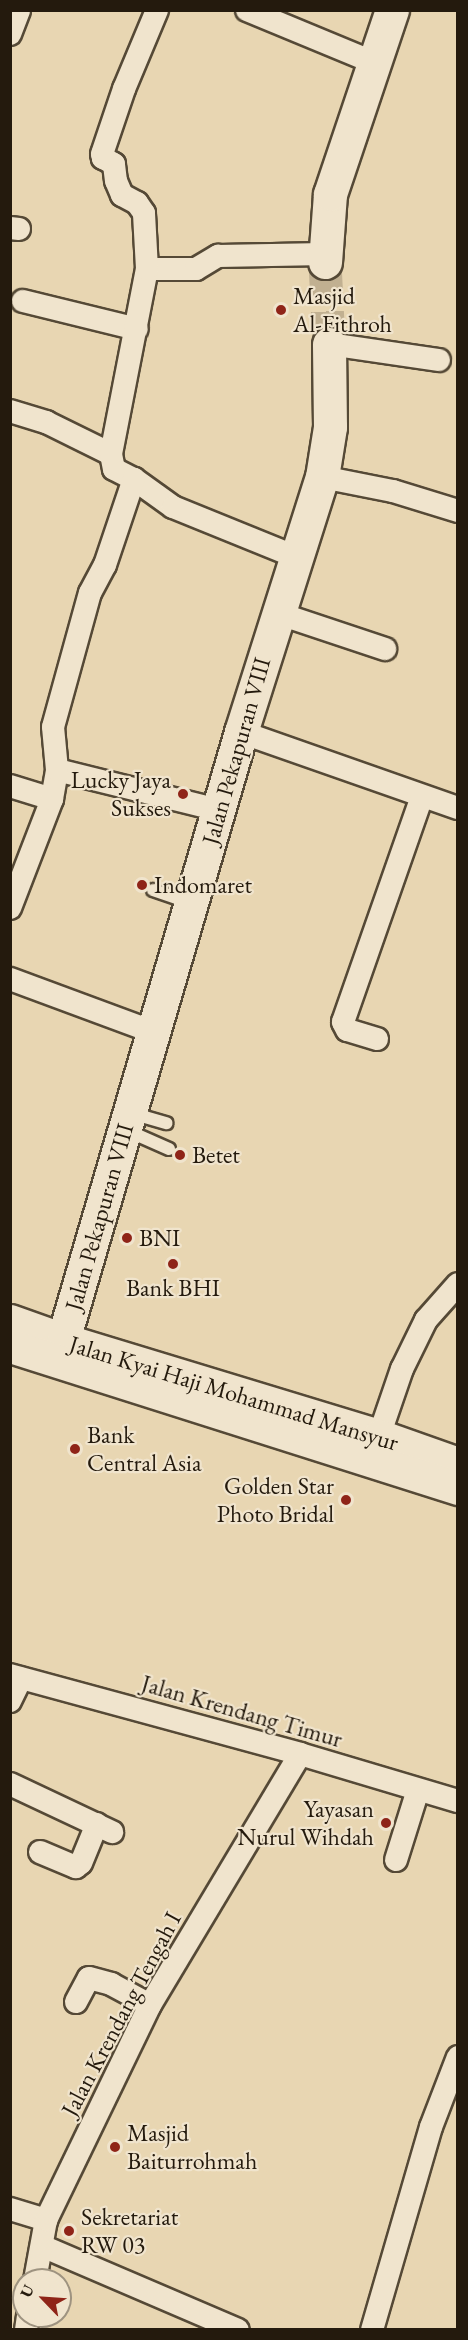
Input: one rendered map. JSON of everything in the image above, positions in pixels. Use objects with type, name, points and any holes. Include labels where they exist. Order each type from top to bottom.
[{"type":"street","points":[[10,34],[19,10]]},
{"type":"street","points":[[157,10],[124,89],[102,154],[103,158],[114,164],[116,181],[122,195],[137,203],[144,213],[147,269],[111,454],[114,470],[134,479],[173,507],[296,557]]},
{"type":"street","points":[[247,10],[375,63]]},
{"type":"street","points":[[147,269],[196,269],[218,256],[325,258],[330,194],[392,10]]},
{"type":"street","points":[[23,301],[137,329]]},
{"type":"street","points":[[329,344],[439,360]]},
{"type":"street","name":"Jalan Pekapuran VIII","points":[[60,1351],[241,732],[321,477],[330,427],[329,344]]},
{"type":"street","points":[[10,411],[46,422],[111,454]]},
{"type":"street","points":[[321,477],[393,490],[458,511]]},
{"type":"street","points":[[10,908],[52,799],[57,770],[54,728],[90,593],[105,565],[134,479]]},
{"type":"street","points":[[277,613],[385,649]]},
{"type":"street","points":[[241,732],[458,808]]},
{"type":"street","points":[[57,770],[219,810]]},
{"type":"street","points":[[10,786],[52,799]]},
{"type":"street","points":[[377,1040],[347,1030],[343,1022],[422,797]]},
{"type":"street","points":[[10,979],[153,1032]]},
{"type":"street","points":[[374,1447],[402,1369],[426,1320],[458,1284]]},
{"type":"street","name":"Jalan Kyai Haji Mohammad Mansyur","points":[[10,1321],[60,1351]]},
{"type":"street","name":"Jalan Kyai Haji Mohammad Mansyur","points":[[10,1346],[60,1351],[374,1447],[445,1472]]},
{"type":"street","points":[[10,1701],[16,1676]]},
{"type":"street","name":"Jalan Krendang Timur","points":[[16,1676],[300,1754],[458,1801]]},
{"type":"street","name":"Jalan Krendang Tengah I","points":[[37,2268],[46,2220],[150,2005],[300,1754]]},
{"type":"street","points":[[10,1784],[104,1828],[76,1867],[40,1852]]},
{"type":"street","points":[[396,1860],[418,1790]]},
{"type":"street","points":[[76,2002],[89,1978],[111,1984],[150,2005]]},
{"type":"street","points":[[372,2330],[431,2127],[458,2057]]},
{"type":"street","points":[[10,2209],[46,2220]]},
{"type":"street","points":[[42,2246],[238,2330]]},
{"type":"lane","points":[[153,890],[191,904]]},
{"type":"lane","points":[[127,1121],[167,1123]]},
{"type":"lane","points":[[127,1121],[169,1149]]},
{"type":"tunnel","points":[[325,262],[329,344]]},
{"type":"place","name":"Masjid Al-Fithroh","points":[[281,310]]},
{"type":"place","name":"Lucky Jaya Sukses","points":[[183,794]]},
{"type":"place","name":"Indomaret","points":[[142,885]]},
{"type":"place","name":"Betet","points":[[180,1155]]},
{"type":"place","name":"BNI","points":[[127,1238]]},
{"type":"place","name":"Bank BHI","points":[[173,1264]]},
{"type":"place","name":"Bank Central Asia","points":[[75,1449]]},
{"type":"place","name":"Golden Star Photo Bridal","points":[[346,1500]]},
{"type":"place","name":"Yayasan Nurul Wihdah","points":[[386,1823]]},
{"type":"place","name":"Masjid Baiturrohmah","points":[[115,2147]]},
{"type":"place","name":"Sekretariat RW 03","points":[[69,2231]]}]
